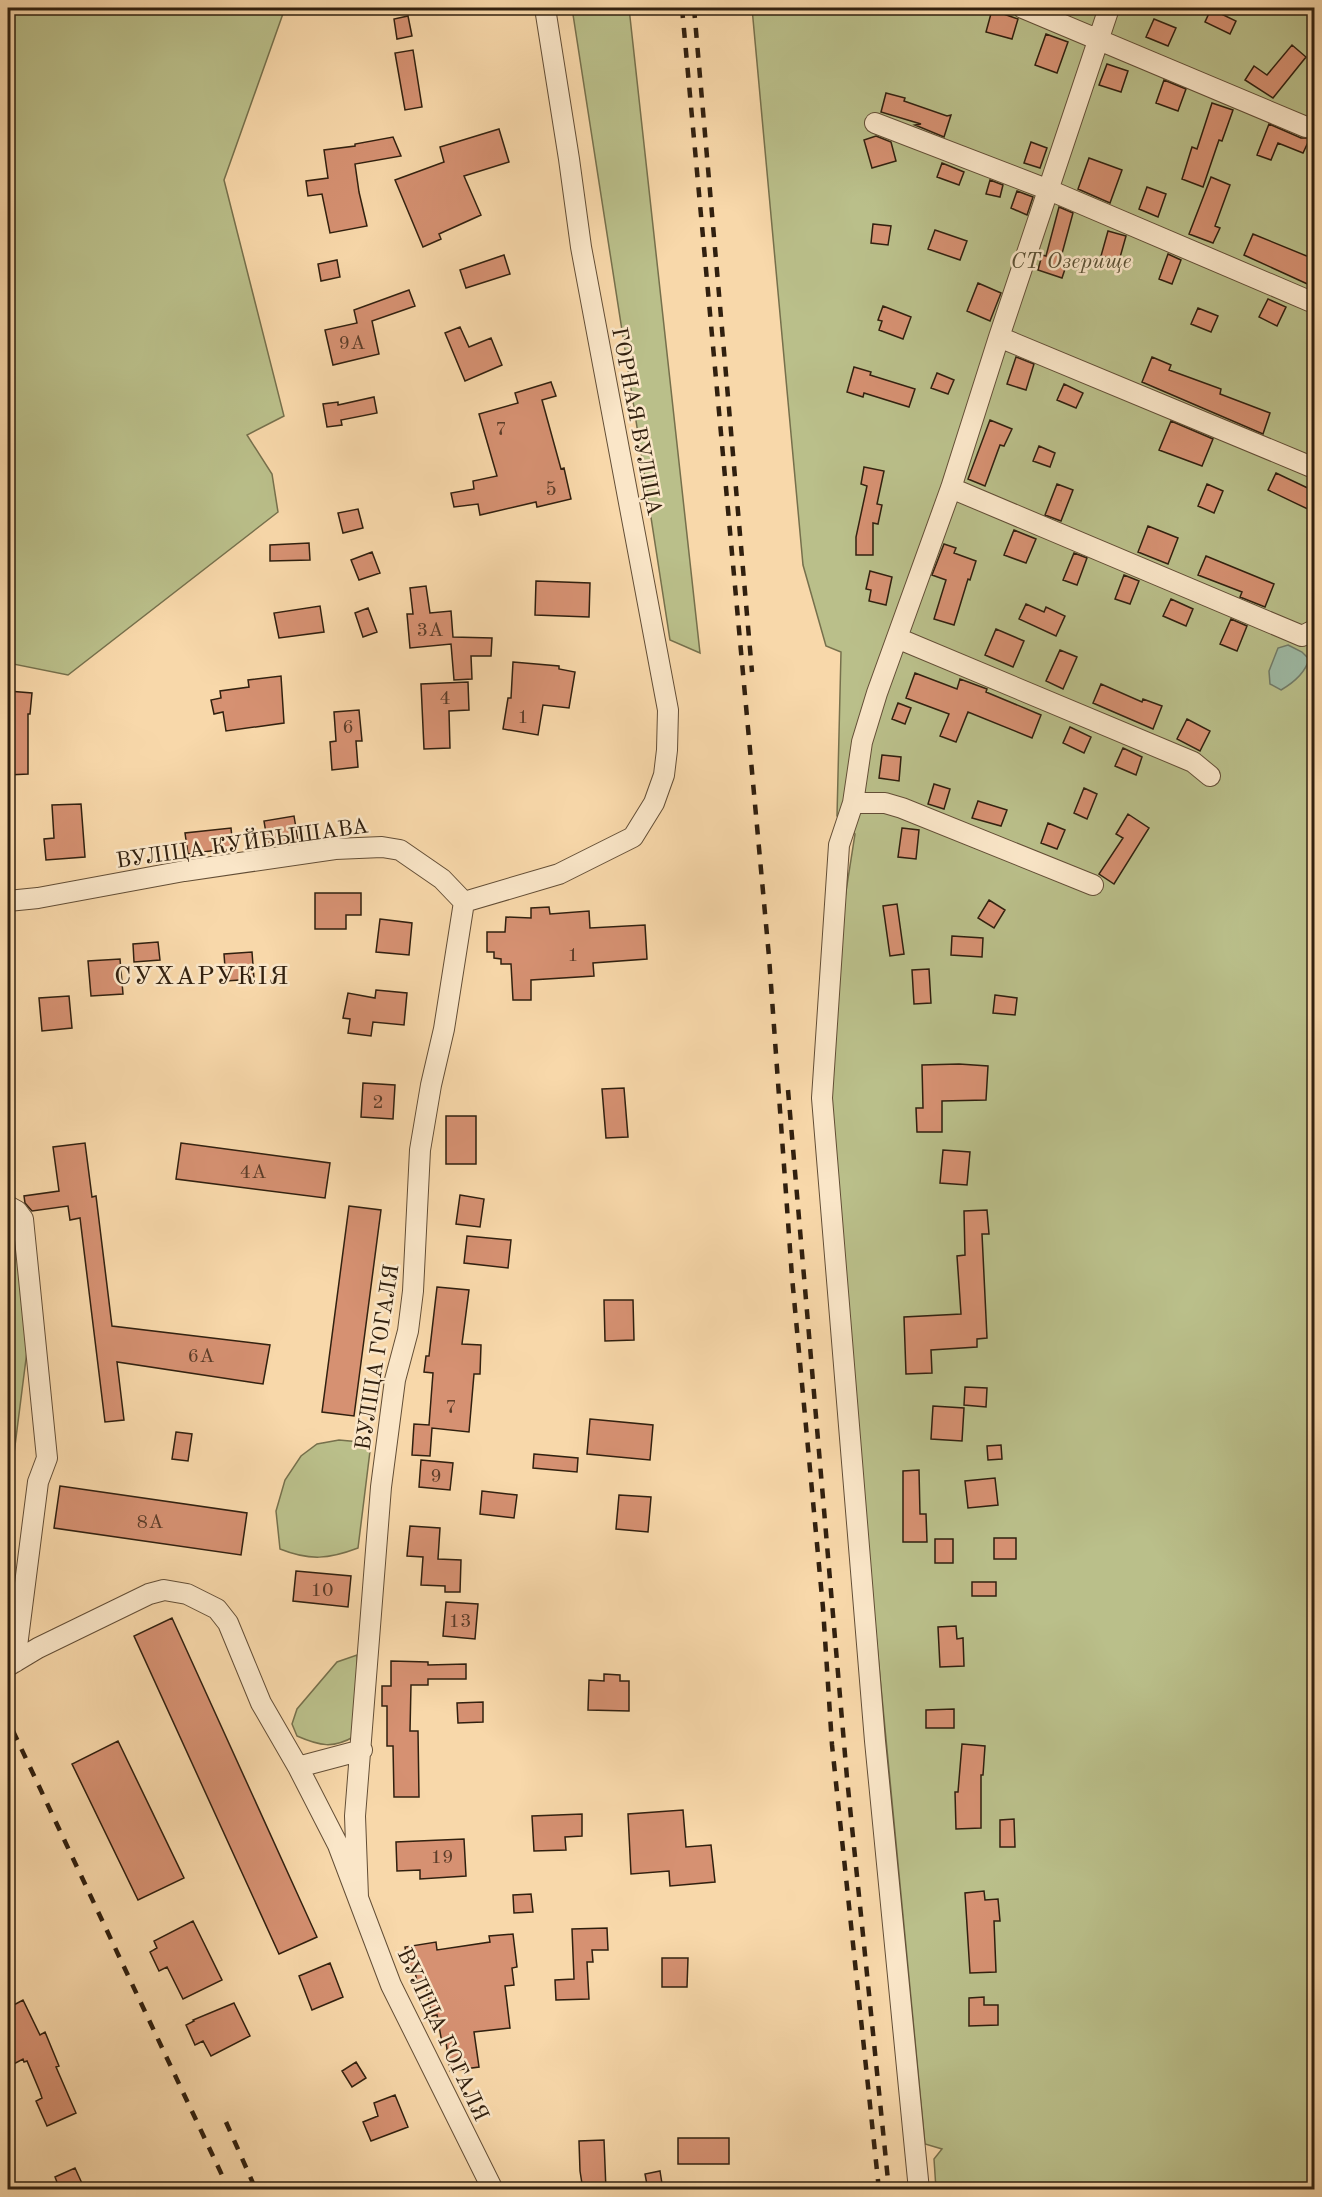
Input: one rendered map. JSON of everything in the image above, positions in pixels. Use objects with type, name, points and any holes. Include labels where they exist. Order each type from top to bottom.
[{"type":"street","name":"ГОРНАЯ ВУЛІЦА","points":[[464,902],[559,874],[633,837],[654,803],[664,775],[667,750],[668,710],[581,248],[545,8]]},
{"type":"street","points":[[1023,8],[1306,128]]},
{"type":"street","points":[[919,2190],[875,1741],[822,1098],[839,845],[850,811],[862,742],[951,488],[1109,8]]},
{"type":"street","points":[[874,123],[1049,190],[1314,303]]},
{"type":"street","points":[[999,337],[1314,468]]},
{"type":"street","points":[[951,488],[1302,636],[1314,630]]},
{"type":"street","points":[[897,638],[1193,762],[1210,776]]},
{"type":"street","points":[[850,811],[885,803],[902,808],[1094,885]]},
{"type":"street","name":"ВУЛІЦА КУЙБЫШАВА","points":[[8,901],[38,898],[184,871],[311,852],[382,847],[400,850],[442,879],[464,902]]},
{"type":"street","name":"ВУЛІЦА ГОГАЛЯ","points":[[358,1897],[355,1816],[381,1487],[395,1380],[408,1331],[413,1291],[420,1150],[431,1085],[444,1029],[464,902]]},
{"type":"street","points":[[8,1206],[23,1219],[48,1458],[39,1482],[11,1664]]},
{"type":"street","name":"ВУЛІЦА ГОГАЛЯ","points":[[11,1664],[38,1648],[149,1594],[164,1590],[187,1594],[217,1610],[228,1623],[261,1704],[298,1767],[338,1845],[391,1985],[493,2190]]},
{"type":"street","points":[[298,1767],[362,1750]]},
{"type":"green space","points":[[8,8],[285,8],[224,180],[284,416],[247,435],[272,474],[278,512],[68,675],[8,663]]},
{"type":"green space","points":[[572,8],[629,8],[700,653],[670,640]]},
{"type":"green space","name":"СТ Озерище","points":[[752,8],[1314,8],[1314,2189],[936,2189],[934,2159],[942,2149],[925,2144],[862,1490],[831,1100],[839,936],[855,834],[837,816],[841,652],[826,646],[803,565]]},
{"type":"green space","points":[[8,1220],[18,1227],[27,1351],[8,1501]]},
{"type":"green space","points":[[339,1440],[371,1443],[358,1548],[319,1557],[310,1557],[280,1549],[276,1511],[285,1480],[301,1456],[317,1444]]},
{"type":"green space","points":[[357,1655],[358,1689],[355,1736],[340,1743],[326,1745],[297,1736],[292,1724],[297,1709],[337,1662]]},
{"type":"shaded area","points":[[1288,645],[1302,652],[1309,659],[1298,678],[1281,690],[1270,684],[1269,671],[1278,648]]},
{"type":"building","points":[[1211,9],[1236,21],[1230,34],[1205,22]]},
{"type":"building","points":[[992,10],[1018,19],[1012,39],[986,32]]},
{"type":"building","points":[[408,16],[412,36],[397,39],[394,19]]},
{"type":"building","points":[[1154,19],[1176,28],[1168,46],[1146,37]]},
{"type":"building","points":[[1046,34],[1068,42],[1057,73],[1035,65]]},
{"type":"building","points":[[1292,45],[1306,57],[1273,98],[1245,80],[1254,66],[1267,75]]},
{"type":"building","points":[[413,50],[422,107],[405,110],[395,53]]},
{"type":"building","points":[[1107,64],[1128,71],[1121,92],[1099,85]]},
{"type":"building","points":[[1164,80],[1186,89],[1178,111],[1156,103]]},
{"type":"building","points":[[886,93],[905,98],[904,101],[947,116],[951,115],[944,137],[915,125],[921,124],[881,112]]},
{"type":"building","points":[[1212,103],[1233,110],[1222,141],[1219,140],[1203,187],[1182,179],[1192,147],[1197,149]]},
{"type":"building","points":[[1269,124],[1301,138],[1310,138],[1303,153],[1278,143],[1271,160],[1257,155]]},
{"type":"building","points":[[499,129],[509,162],[464,176],[481,215],[439,234],[441,239],[423,247],[395,180],[444,162],[440,147]]},
{"type":"building","points":[[876,136],[891,142],[896,161],[872,168],[864,140]]},
{"type":"building","points":[[393,137],[401,156],[355,164],[367,226],[330,233],[322,194],[308,196],[306,181],[328,178],[324,150],[355,146],[355,144]]},
{"type":"building","points":[[1031,142],[1047,148],[1040,168],[1024,163]]},
{"type":"building","points":[[1089,158],[1122,170],[1110,203],[1078,189]]},
{"type":"building","points":[[942,163],[964,172],[959,185],[937,177]]},
{"type":"building","points":[[1211,177],[1230,185],[1215,226],[1220,228],[1213,243],[1189,234]]},
{"type":"building","points":[[990,180],[1003,185],[1000,197],[986,194]]},
{"type":"building","points":[[1147,187],[1166,194],[1158,217],[1139,209]]},
{"type":"building","points":[[1017,191],[1033,197],[1027,215],[1011,208]]},
{"type":"building","points":[[1059,207],[1073,213],[1060,261],[1067,263],[1062,278],[1038,270],[1042,255],[1046,256]]},
{"type":"building","points":[[873,224],[891,226],[888,245],[871,243]]},
{"type":"building","points":[[935,230],[967,241],[960,260],[928,249]]},
{"type":"building","points":[[1108,231],[1126,236],[1119,261],[1101,256]]},
{"type":"building","points":[[1253,234],[1314,259],[1314,287],[1244,255]]},
{"type":"building","points":[[1168,254],[1181,260],[1172,284],[1159,279]]},
{"type":"building","points":[[504,255],[510,274],[466,288],[460,270]]},
{"type":"building","points":[[337,260],[340,277],[321,281],[318,264]]},
{"type":"building","points":[[978,283],[1001,293],[990,321],[967,311]]},
{"type":"building","points":[[409,290],[415,306],[372,321],[379,354],[333,365],[325,330],[357,323],[354,310]]},
{"type":"building","points":[[1268,299],[1286,307],[1277,326],[1259,317]]},
{"type":"building","points":[[883,306],[911,317],[903,339],[879,330],[882,321],[878,320]]},
{"type":"building","points":[[1198,308],[1218,316],[1211,332],[1191,324]]},
{"type":"building","points":[[460,327],[469,347],[491,338],[502,365],[465,381],[445,333]]},
{"type":"building","points":[[1016,357],[1034,364],[1026,390],[1007,384]]},
{"type":"building","points":[[1152,357],[1171,365],[1169,370],[1221,389],[1220,394],[1270,413],[1263,434],[1142,382]]},
{"type":"building","points":[[854,367],[871,372],[870,375],[915,389],[909,407],[864,393],[863,397],[847,392]]},
{"type":"building","points":[[937,373],[954,380],[948,394],[931,388]]},
{"type":"building","points":[[551,382],[556,396],[542,400],[561,469],[564,468],[571,499],[537,507],[536,502],[480,515],[478,504],[454,507],[451,493],[474,489],[473,481],[497,476],[479,414],[518,403],[515,393]]},
{"type":"building","points":[[1064,384],[1083,393],[1076,408],[1057,400]]},
{"type":"building","points":[[374,397],[377,413],[341,420],[342,425],[327,427],[323,404],[338,402],[338,405]]},
{"type":"building","points":[[990,420],[1012,429],[1004,446],[1000,445],[985,486],[968,479]]},
{"type":"building","points":[[1171,421],[1213,439],[1202,466],[1159,450]]},
{"type":"building","points":[[1039,446],[1055,453],[1050,467],[1033,461]]},
{"type":"building","points":[[864,467],[884,471],[877,504],[882,505],[878,524],[873,523],[873,555],[856,555],[856,537],[867,486],[861,484]]},
{"type":"building","points":[[1276,473],[1314,491],[1314,512],[1268,490]]},
{"type":"building","points":[[1057,484],[1073,490],[1061,521],[1045,515]]},
{"type":"building","points":[[1207,484],[1223,491],[1214,513],[1198,506]]},
{"type":"building","points":[[358,509],[363,528],[343,533],[338,513]]},
{"type":"building","points":[[1148,526],[1178,538],[1168,564],[1138,552]]},
{"type":"building","points":[[1014,530],[1036,539],[1026,563],[1004,555]]},
{"type":"building","points":[[309,543],[310,560],[270,561],[270,545]]},
{"type":"building","points":[[944,544],[956,548],[954,553],[976,561],[954,625],[934,619],[946,580],[932,575]]},
{"type":"building","points":[[372,552],[380,573],[359,580],[351,560]]},
{"type":"building","points":[[1074,553],[1087,558],[1077,585],[1063,580]]},
{"type":"building","points":[[1206,556],[1274,584],[1265,607],[1240,597],[1242,592],[1198,575]]},
{"type":"building","points":[[870,571],[892,577],[886,605],[869,601],[871,590],[866,589]]},
{"type":"building","points":[[1124,575],[1139,581],[1130,604],[1115,599]]},
{"type":"building","points":[[536,581],[590,583],[589,617],[535,615]]},
{"type":"building","points":[[426,586],[430,613],[451,611],[453,637],[492,638],[491,656],[471,656],[472,679],[454,680],[451,644],[410,648],[407,614],[413,614],[410,588]]},
{"type":"building","points":[[1171,599],[1193,609],[1186,626],[1163,616]]},
{"type":"building","points":[[1026,604],[1044,612],[1046,607],[1065,616],[1056,636],[1019,619]]},
{"type":"building","points":[[320,606],[324,632],[279,638],[274,613]]},
{"type":"building","points":[[368,608],[377,632],[363,637],[355,613]]},
{"type":"building","points":[[1231,619],[1247,626],[1237,651],[1220,644]]},
{"type":"building","points":[[996,629],[1024,641],[1013,667],[985,655]]},
{"type":"building","points":[[1060,650],[1077,657],[1063,689],[1046,681]]},
{"type":"building","points":[[513,662],[559,666],[559,669],[575,672],[569,708],[543,705],[538,735],[503,729],[508,698],[511,698]]},
{"type":"building","points":[[915,673],[957,689],[960,679],[987,689],[986,692],[1041,715],[1032,738],[968,712],[956,742],[940,736],[949,714],[906,698]]},
{"type":"building","points":[[281,676],[284,723],[226,731],[223,712],[214,714],[211,700],[221,698],[220,691],[249,687],[248,680]]},
{"type":"building","points":[[468,682],[469,710],[449,711],[450,748],[424,749],[421,684]]},
{"type":"building","points":[[1101,684],[1142,702],[1143,699],[1162,706],[1153,729],[1093,703]]},
{"type":"building","points":[[8,691],[32,693],[30,714],[28,714],[28,774],[8,775]]},
{"type":"building","points":[[898,703],[911,708],[905,724],[892,719]]},
{"type":"building","points":[[359,710],[362,741],[356,741],[358,767],[332,770],[330,742],[336,741],[334,712]]},
{"type":"building","points":[[1187,719],[1210,731],[1200,751],[1177,739]]},
{"type":"building","points":[[1070,727],[1091,737],[1084,753],[1063,743]]},
{"type":"building","points":[[1123,748],[1142,757],[1136,775],[1115,766]]},
{"type":"building","points":[[882,755],[901,757],[899,781],[879,778]]},
{"type":"building","points":[[934,784],[950,789],[944,809],[928,804]]},
{"type":"building","points":[[1084,788],[1097,794],[1087,819],[1074,813]]},
{"type":"building","points":[[978,801],[1007,810],[1001,826],[972,818]]},
{"type":"building","points":[[81,804],[85,857],[46,860],[44,839],[54,838],[52,805]]},
{"type":"building","points":[[1128,814],[1149,828],[1114,884],[1099,874],[1123,838],[1116,834]]},
{"type":"building","points":[[294,816],[298,840],[268,845],[264,821]]},
{"type":"building","points":[[1048,823],[1065,830],[1057,849],[1041,843]]},
{"type":"building","points":[[231,828],[233,848],[188,854],[185,833]]},
{"type":"building","points":[[902,828],[919,830],[916,859],[898,857]]},
{"type":"building","points":[[315,893],[361,893],[361,915],[346,915],[346,929],[315,929]]},
{"type":"building","points":[[989,900],[1005,910],[994,928],[978,918]]},
{"type":"building","points":[[897,904],[904,954],[890,956],[883,906]]},
{"type":"building","points":[[549,907],[550,914],[589,911],[590,928],[645,925],[647,959],[593,963],[594,976],[531,980],[531,1000],[513,1000],[511,964],[501,964],[501,959],[494,958],[494,952],[487,952],[487,932],[505,932],[506,917],[531,918],[531,908]]},
{"type":"building","points":[[380,919],[412,923],[409,955],[376,952]]},
{"type":"building","points":[[952,936],[983,938],[982,957],[951,955]]},
{"type":"building","points":[[158,942],[160,960],[134,962],[133,944]]},
{"type":"building","points":[[252,952],[254,979],[226,981],[224,954]]},
{"type":"building","points":[[120,959],[123,994],[91,996],[88,961]]},
{"type":"building","points":[[929,969],[931,1003],[914,1004],[912,970]]},
{"type":"building","points":[[376,990],[407,993],[404,1025],[373,1022],[371,1036],[348,1033],[350,1019],[343,1018],[348,993],[375,998]]},
{"type":"building","points":[[995,995],[1017,998],[1015,1015],[993,1013]]},
{"type":"building","points":[[69,996],[72,1028],[42,1031],[39,998]]},
{"type":"building","points":[[922,1065],[988,1066],[986,1100],[942,1101],[942,1132],[917,1132],[916,1108],[923,1108]]},
{"type":"building","points":[[363,1083],[395,1085],[393,1119],[361,1117]]},
{"type":"building","points":[[624,1088],[628,1137],[606,1138],[602,1089]]},
{"type":"building","points":[[446,1116],[476,1116],[476,1164],[446,1164]]},
{"type":"building","points":[[85,1143],[92,1197],[96,1196],[112,1326],[270,1345],[263,1384],[117,1362],[124,1420],[105,1422],[80,1218],[70,1220],[68,1206],[32,1211],[25,1203],[24,1196],[59,1191],[53,1147]]},
{"type":"building","points":[[181,1143],[330,1163],[325,1198],[176,1179]]},
{"type":"building","points":[[943,1150],[970,1152],[967,1185],[940,1183]]},
{"type":"building","points":[[460,1195],[484,1199],[480,1227],[456,1224]]},
{"type":"building","points":[[349,1206],[381,1210],[354,1416],[322,1412]]},
{"type":"building","points":[[987,1210],[989,1234],[982,1234],[987,1338],[977,1339],[977,1347],[931,1350],[932,1373],[906,1374],[904,1317],[961,1314],[957,1256],[965,1255],[964,1211]]},
{"type":"building","points":[[467,1236],[511,1240],[508,1268],[464,1263]]},
{"type":"building","points":[[437,1287],[469,1290],[462,1344],[481,1345],[480,1374],[474,1374],[469,1432],[432,1428],[430,1456],[412,1455],[414,1424],[429,1425],[433,1373],[424,1372],[426,1356],[429,1356]]},
{"type":"building","points":[[604,1300],[633,1300],[634,1340],[605,1341]]},
{"type":"building","points":[[965,1387],[987,1388],[986,1407],[964,1405]]},
{"type":"building","points":[[933,1406],[964,1408],[962,1441],[931,1439]]},
{"type":"building","points":[[590,1419],[653,1425],[650,1460],[587,1454]]},
{"type":"building","points":[[176,1432],[192,1434],[188,1461],[172,1459]]},
{"type":"building","points":[[1001,1445],[1002,1459],[988,1460],[987,1446]]},
{"type":"building","points":[[534,1454],[578,1458],[577,1472],[533,1468]]},
{"type":"building","points":[[421,1460],[453,1463],[450,1490],[419,1487]]},
{"type":"building","points":[[919,1470],[920,1514],[926,1514],[927,1542],[903,1542],[903,1471]]},
{"type":"building","points":[[995,1478],[998,1505],[968,1508],[965,1481]]},
{"type":"building","points":[[60,1486],[247,1513],[241,1555],[54,1528]]},
{"type":"building","points":[[482,1491],[517,1495],[514,1518],[480,1514]]},
{"type":"building","points":[[619,1495],[651,1497],[648,1532],[616,1529]]},
{"type":"building","points":[[410,1526],[440,1528],[438,1559],[461,1560],[460,1592],[445,1592],[445,1586],[421,1585],[423,1557],[407,1556]]},
{"type":"building","points":[[994,1538],[1016,1538],[1016,1559],[994,1559]]},
{"type":"building","points":[[935,1539],[953,1539],[953,1563],[935,1563]]},
{"type":"building","points":[[296,1571],[351,1576],[348,1607],[293,1601]]},
{"type":"building","points":[[972,1582],[996,1582],[996,1596],[972,1596]]},
{"type":"building","points":[[446,1602],[478,1604],[475,1639],[443,1636]]},
{"type":"building","points":[[172,1618],[317,1937],[279,1954],[134,1636]]},
{"type":"building","points":[[956,1626],[957,1639],[963,1638],[964,1666],[940,1667],[938,1627]]},
{"type":"building","points":[[391,1661],[428,1662],[428,1665],[466,1664],[466,1679],[428,1679],[428,1685],[411,1685],[410,1731],[418,1731],[419,1797],[394,1797],[393,1746],[387,1746],[387,1706],[382,1706],[382,1686],[391,1686]]},
{"type":"building","points":[[604,1674],[620,1675],[620,1681],[629,1681],[629,1711],[588,1710],[589,1680],[604,1681]]},
{"type":"building","points":[[483,1702],[483,1722],[458,1723],[457,1703]]},
{"type":"building","points":[[954,1709],[954,1728],[926,1728],[926,1710]]},
{"type":"building","points":[[118,1741],[184,1878],[138,1900],[72,1764]]},
{"type":"building","points":[[962,1744],[985,1746],[983,1775],[981,1775],[981,1828],[956,1829],[955,1792],[958,1792]]},
{"type":"building","points":[[683,1810],[686,1847],[711,1845],[715,1882],[670,1886],[669,1871],[631,1874],[628,1814]]},
{"type":"building","points":[[582,1814],[582,1836],[565,1837],[566,1850],[534,1851],[532,1816]]},
{"type":"building","points":[[1014,1819],[1015,1847],[1000,1847],[1000,1820]]},
{"type":"building","points":[[464,1839],[466,1876],[420,1879],[420,1870],[397,1871],[396,1842]]},
{"type":"building","points":[[984,1891],[985,1900],[998,1899],[1000,1921],[994,1921],[996,1972],[970,1973],[965,1893]]},
{"type":"building","points":[[531,1894],[533,1912],[514,1913],[513,1895]]},
{"type":"building","points":[[193,1921],[222,1980],[183,1999],[167,1967],[159,1971],[150,1952],[157,1948],[154,1941]]},
{"type":"building","points":[[607,1928],[608,1950],[592,1950],[593,1962],[587,1962],[589,1999],[556,2000],[555,1980],[574,1979],[572,1929]]},
{"type":"building","points":[[513,1934],[517,1967],[512,1968],[514,1985],[505,1986],[510,2028],[474,2032],[479,2067],[450,2071],[446,2042],[442,2043],[437,2015],[432,2016],[425,1981],[417,1982],[414,1966],[408,1967],[405,1947],[436,1942],[437,1950],[490,1942],[489,1936]]},
{"type":"building","points":[[662,1958],[688,1958],[687,1987],[662,1987]]},
{"type":"building","points":[[330,1963],[343,1997],[312,2010],[299,1976]]},
{"type":"building","points":[[984,1997],[984,2005],[998,2005],[998,2025],[969,2026],[969,1998]]},
{"type":"building","points":[[23,2000],[40,2035],[45,2032],[59,2066],[56,2067],[76,2113],[47,2126],[36,2101],[42,2098],[27,2061],[24,2062],[23,2059],[8,2067],[8,2008]]},
{"type":"building","points":[[234,2003],[250,2036],[211,2056],[203,2041],[195,2045],[186,2025]]},
{"type":"building","points":[[356,2062],[366,2078],[352,2087],[342,2071]]},
{"type":"building","points":[[395,2095],[408,2127],[371,2141],[363,2122],[378,2116],[374,2103]]},
{"type":"building","points":[[678,2138],[729,2138],[729,2164],[678,2164]]},
{"type":"building","points":[[604,2140],[606,2190],[583,2190],[579,2141]]},
{"type":"building","points":[[75,2168],[85,2190],[60,2190],[55,2177]]},
{"type":"building","points":[[660,2171],[663,2190],[648,2190],[645,2174]]},
{"type":"railway","points":[[682,8],[769,957],[792,1277],[823,1608],[832,1745],[879,2190]]},
{"type":"railway","points":[[694,8],[752,672]]},
{"type":"railway","points":[[788,1090],[847,1778],[889,2190]]},
{"type":"railway","points":[[13,1731],[229,2190]]},
{"type":"railway","points":[[226,2122],[256,2190]]},
{"type":"district","name":"СУХАРУКІЯ","points":[[202,975]]}]
